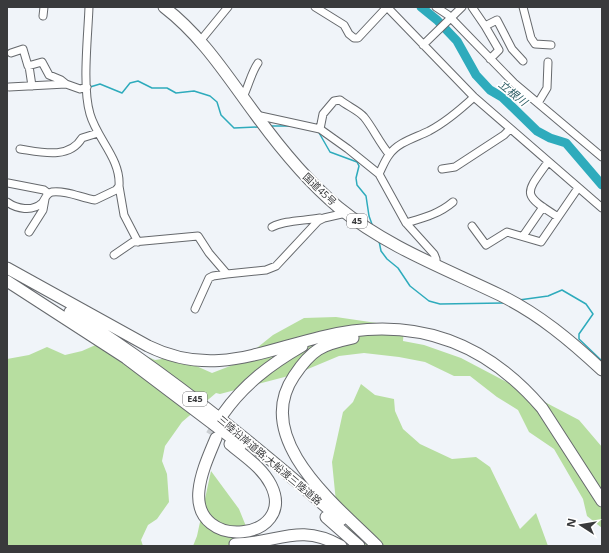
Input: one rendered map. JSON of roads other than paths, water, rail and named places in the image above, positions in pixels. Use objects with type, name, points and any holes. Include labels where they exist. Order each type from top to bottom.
[{"type":"highway","name":"国道45号","points":[[164,7],[201,40],[219,62],[256,115],[295,164],[317,188],[346,213],[379,236],[436,266],[525,309],[570,340],[602,370]]},
{"type":"highway","points":[[7,268],[148,346],[181,358],[206,362],[238,360],[366,330],[402,330],[450,341],[483,356],[512,377],[542,408],[602,501]]},
{"type":"highway","name":"三陸沿岸道路;大船渡三陸道路","points":[[7,272],[101,332],[191,396],[296,480],[368,546]]},
{"type":"highway","name":"三陸沿岸道路;大船渡三陸道路","points":[[7,281],[126,358],[161,383],[253,454],[358,546]]},
{"type":"highway","points":[[225,416],[256,386],[277,369],[323,341],[372,335],[407,336],[443,344],[480,361],[509,381],[526,399],[602,510]]},
{"type":"highway","points":[[323,341],[311,353],[292,379],[287,390],[283,413],[286,438],[295,457],[311,478],[376,546]]},
{"type":"highway","points":[[161,383],[184,405],[259,468],[266,477],[274,494],[274,507],[268,520],[252,535],[236,538],[225,536],[213,529],[203,516],[199,497],[201,479],[214,436],[197,468],[192,490],[196,517],[207,534]]},
{"type":"highway","points":[[221,541],[236,545],[283,536],[305,534],[325,538],[341,546]]},
{"type":"street","points":[[43,16],[44,7]]},
{"type":"street","points":[[89,7],[87,88],[90,114],[117,170],[124,215],[138,242]]},
{"type":"street","points":[[201,40],[228,7]]},
{"type":"street","points":[[315,7],[344,25],[349,34],[354,38],[358,38],[387,7],[426,42],[474,97],[602,208]]},
{"type":"street","points":[[436,7],[449,17]]},
{"type":"street","points":[[441,7],[490,59],[538,104],[602,157]]},
{"type":"street","points":[[426,42],[449,17],[462,7]]},
{"type":"street","points":[[472,7],[499,50],[490,59]]},
{"type":"street","points":[[523,7],[531,38],[535,44],[551,45]]},
{"type":"street","points":[[485,26],[497,20],[512,49],[523,61]]},
{"type":"street","points":[[11,53],[23,49],[29,66],[32,86]]},
{"type":"street","points":[[29,66],[42,62],[49,75],[66,84],[80,89],[87,88]]},
{"type":"street","points":[[538,104],[547,88],[548,62]]},
{"type":"street","points":[[243,97],[251,81],[253,70],[258,63]]},
{"type":"street","points":[[9,87],[66,84]]},
{"type":"street","points":[[379,174],[389,154],[408,140],[429,131],[457,113],[474,97]]},
{"type":"street","points":[[320,129],[323,114],[334,101],[338,99],[362,116],[389,154]]},
{"type":"street","points":[[256,115],[320,129],[379,174],[406,223],[434,254],[436,266]]},
{"type":"street","points":[[442,169],[455,167],[504,135],[510,129]]},
{"type":"street","points":[[20,148],[54,153],[70,150],[79,143],[82,138],[98,132]]},
{"type":"street","points":[[548,162],[529,189],[532,198],[558,217]]},
{"type":"street","points":[[8,183],[44,190],[47,196],[43,210],[29,232]]},
{"type":"street","points":[[7,202],[18,208],[31,209],[38,206],[47,196],[72,194],[95,200],[116,190],[119,186]]},
{"type":"street","points":[[472,226],[486,245],[504,233],[523,236],[536,242],[541,242],[578,188]]},
{"type":"street","points":[[406,223],[432,215],[444,209],[453,202]]},
{"type":"street","points":[[523,236],[543,207]]},
{"type":"street","points":[[272,227],[282,222],[293,223],[346,213]]},
{"type":"street","points":[[195,309],[209,278],[226,274],[266,270],[276,266],[288,255],[313,225],[324,218]]},
{"type":"street","points":[[114,255],[133,242],[198,236],[209,253],[226,274]]},
{"type":"waterway","name":"立根川","points":[[421,7],[437,20],[457,41],[476,75],[490,90],[502,97],[537,131],[550,138],[566,143],[602,185]]},
{"type":"waterway","points":[[90,87],[100,84],[122,93],[130,83],[138,81],[152,88],[167,88],[176,93],[194,91],[210,96],[217,102],[221,115],[234,128],[258,127]]},
{"type":"waterway","points":[[270,126],[289,126]]},
{"type":"waterway","points":[[318,131],[330,152],[357,162],[359,166],[356,178],[357,185],[366,196],[369,216],[373,227]]},
{"type":"waterway","points":[[379,241],[381,251],[387,259],[398,268],[410,286],[429,301],[440,304],[503,303]]},
{"type":"waterway","points":[[519,300],[548,296],[562,290],[586,304],[593,314],[579,334],[579,339],[602,361]]},
{"type":"tunnel","points":[[211,435],[221,418]]}]
